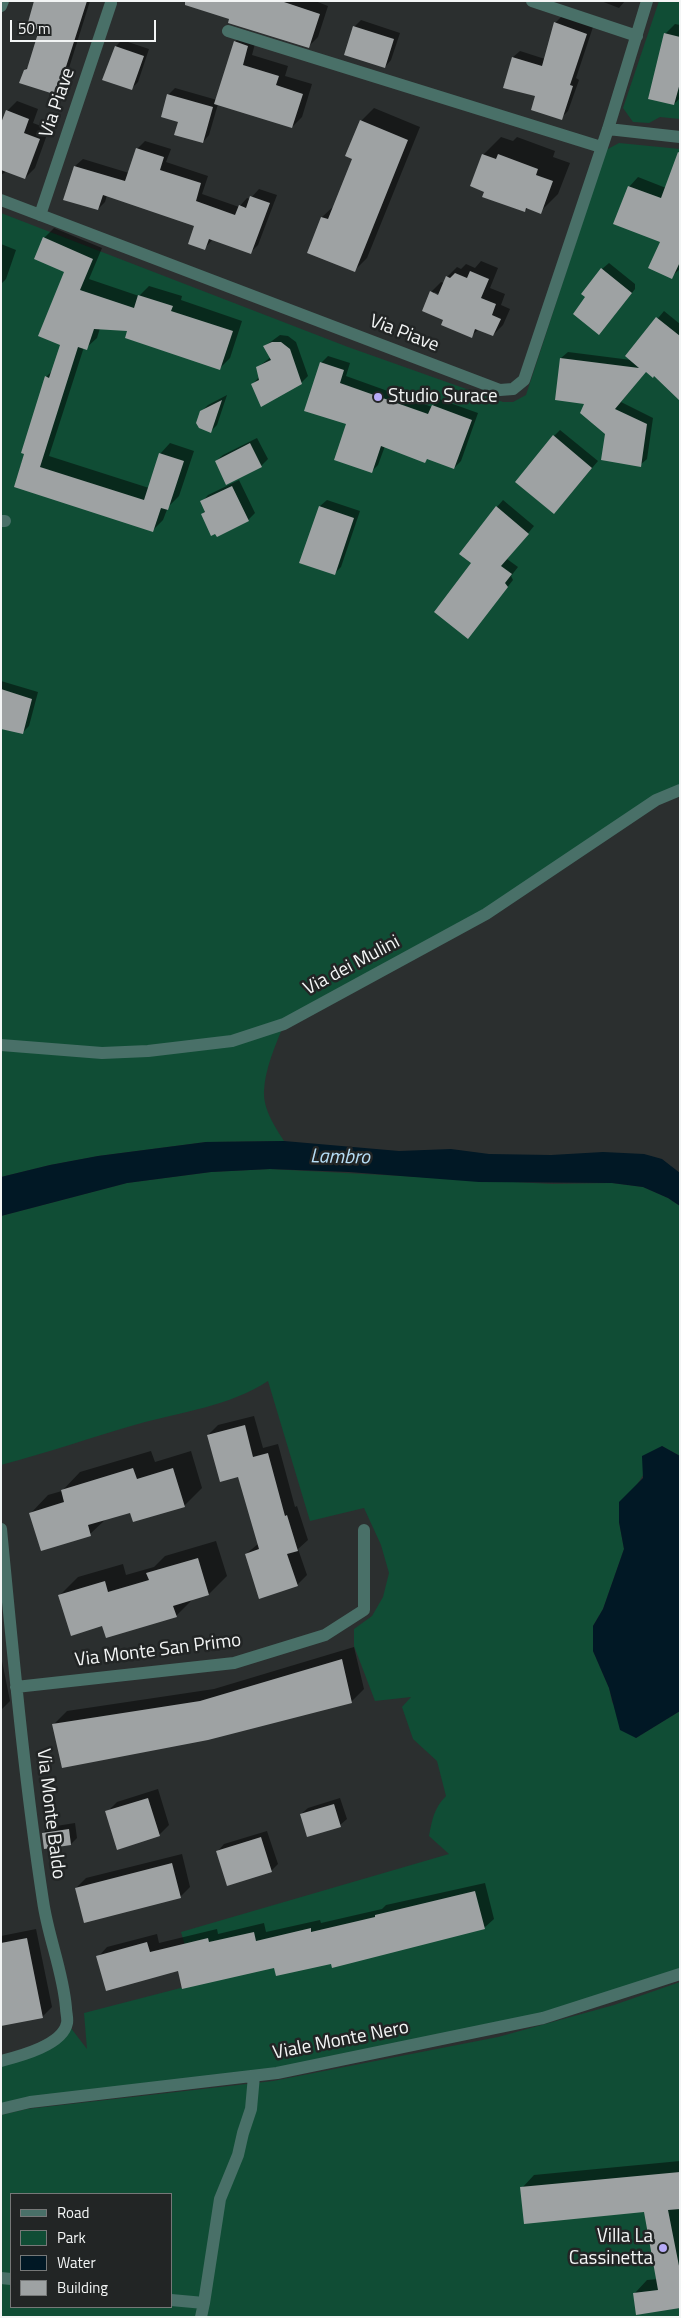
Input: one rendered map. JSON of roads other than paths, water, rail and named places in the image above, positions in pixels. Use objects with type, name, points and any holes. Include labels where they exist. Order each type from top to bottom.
[{"type":"street","points":[[1,6],[3,1]]},
{"type":"street","points":[[532,1],[637,36]]},
{"type":"street","name":"Via Piave","points":[[1,200],[500,390],[513,389],[524,380],[600,147],[608,129],[648,1]]},
{"type":"street","name":"Via Piave","points":[[40,214],[111,3]]},
{"type":"street","points":[[228,32],[600,147]]},
{"type":"street","points":[[608,129],[680,137]]},
{"type":"street","name":"Via dei Mulini","points":[[1,1045],[102,1053],[148,1051],[232,1041],[284,1024],[486,914],[656,800],[680,790]]},
{"type":"street","name":"Via Monte Baldo","points":[[1,1528],[16,1687],[39,1880],[45,1916],[65,1994],[67,2023],[58,2038],[40,2048],[1,2061]]},
{"type":"street","name":"Via Monte San Primo","points":[[16,1687],[234,1663],[325,1635],[364,1610],[364,1530]]},
{"type":"street","name":"Viale Monte Nero","points":[[1,2109],[30,2102],[254,2076],[465,2036],[543,2018],[680,1974]]},
{"type":"street","points":[[201,2317],[220,2199],[238,2155],[243,2133],[252,2109],[254,2076]]},
{"type":"street","points":[[172,2300],[204,2302]]},
{"type":"water","name":"Lambro","points":[[284,1141],[399,1151],[451,1149],[489,1154],[551,1155],[603,1152],[644,1154],[662,1159],[680,1173],[680,1206],[668,1198],[643,1187],[612,1183],[479,1182],[349,1172],[270,1169],[211,1172],[127,1183],[1,1216],[1,1177],[98,1156],[206,1142]]},
{"type":"water","points":[[662,1446],[680,1456],[680,1711],[636,1738],[620,1730],[609,1688],[593,1651],[593,1626],[603,1609],[624,1549],[619,1522],[619,1502],[643,1478],[642,1456]]},
{"type":"place","name":"Studio Surace","points":[[378,397]]},
{"type":"place","name":"Villa La Cassinetta","points":[[663,2248]]}]
